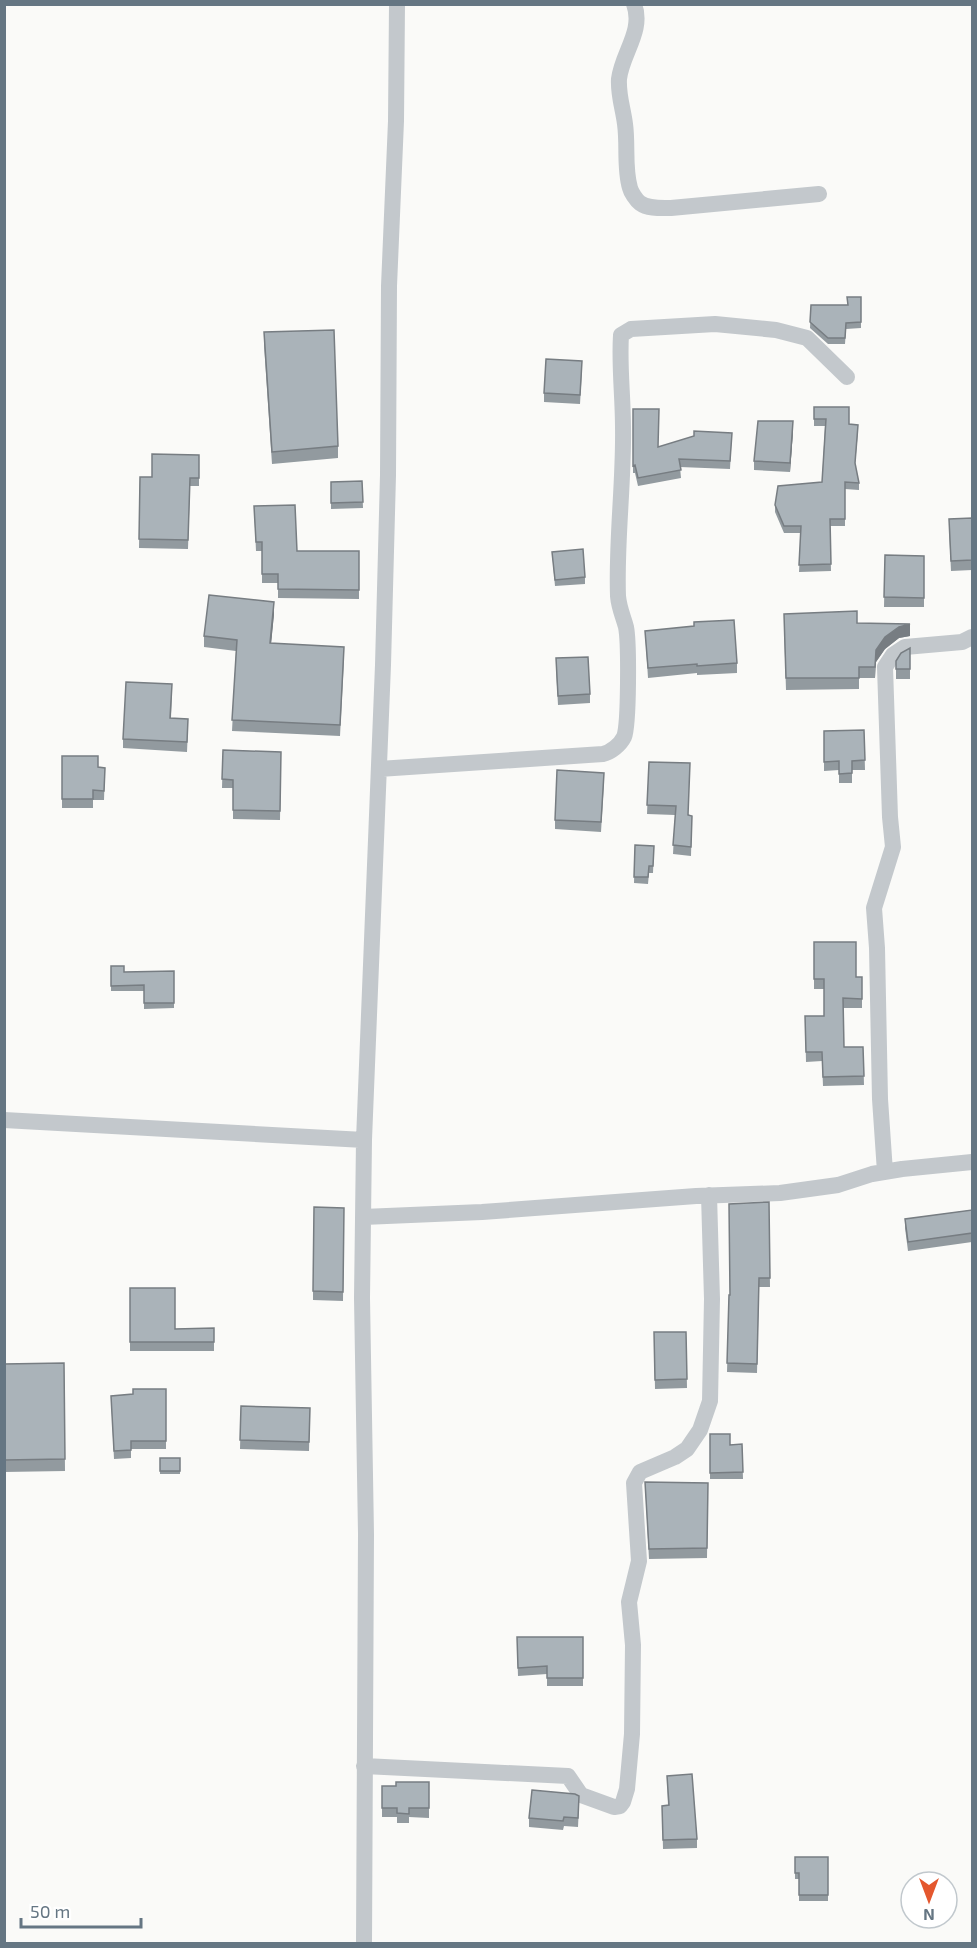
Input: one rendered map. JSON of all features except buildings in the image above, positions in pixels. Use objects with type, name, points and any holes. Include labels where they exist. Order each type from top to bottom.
[{"type":"street","points":[[364,1944],[366,1534],[362,1298],[364,1140],[388,475],[389,286],[396,121],[397,4]]},
{"type":"street","points":[[634,4],[637,12],[636,32],[619,78],[630,190],[641,204],[654,208],[671,208],[819,194]]},
{"type":"street","points":[[379,769],[603,754],[610,752],[624,738],[627,719],[626,628],[618,600],[623,428],[621,335],[631,329],[715,324],[777,330],[807,338],[847,377]]},
{"type":"street","points":[[885,1172],[880,1099],[874,908],[893,847],[885,667],[893,655],[905,647],[962,642],[972,637]]},
{"type":"street","points":[[4,1120],[364,1140]]},
{"type":"street","points":[[363,1217],[482,1212],[709,1195],[780,1193],[838,1185],[885,1172],[972,1162]]},
{"type":"street","points":[[364,1766],[568,1776],[580,1795],[614,1807],[620,1806],[623,1802],[629,1771],[632,1734],[633,1645],[629,1602],[639,1561],[634,1483],[640,1472],[675,1457],[687,1449],[700,1430],[710,1401],[712,1299],[709,1195]]}]
